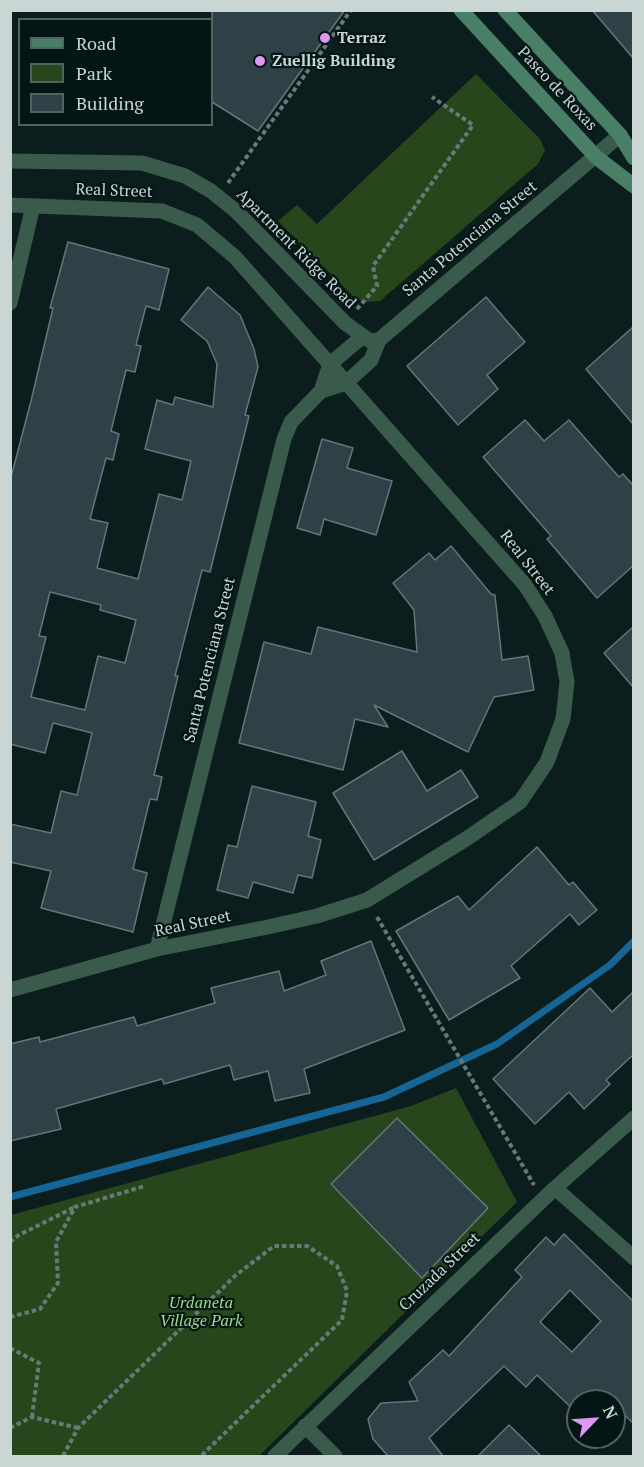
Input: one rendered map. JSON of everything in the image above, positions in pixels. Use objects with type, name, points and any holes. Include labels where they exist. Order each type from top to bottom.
[{"type":"main road","name":"Paseo de Roxas","points":[[461,10],[596,157],[633,186]]},
{"type":"main road","name":"Paseo de Roxas","points":[[505,10],[620,135],[633,158]]},
{"type":"street","name":"Santa Potenciana Street","points":[[321,392],[346,384],[371,360],[380,340],[620,135]]},
{"type":"street","name":"Apartment Ridge Road","points":[[10,160],[142,163],[185,176],[237,212],[345,323],[362,337]]},
{"type":"street","name":"Real Street","points":[[10,205],[162,211],[197,225],[235,257],[525,585],[545,616],[562,653],[567,682],[563,719],[547,762],[520,802],[466,839],[367,900],[317,916],[157,949],[10,990]]},
{"type":"street","points":[[10,303],[33,206]]},
{"type":"street","points":[[330,364],[362,337],[370,341],[380,340]]},
{"type":"street","name":"Santa Potenciana Street","points":[[157,949],[284,439],[291,422],[321,392],[330,364]]},
{"type":"street","name":"Cruzada Street","points":[[275,1456],[555,1188],[633,1118]]},
{"type":"street","points":[[555,1188],[633,1258]]},
{"type":"street","points":[[305,1426],[335,1456]]},
{"type":"path","points":[[218,197],[351,10]]},
{"type":"path","points":[[361,305],[377,286],[373,266],[473,125],[432,97]]},
{"type":"path","points":[[367,900],[543,1200]]},
{"type":"path","points":[[10,1242],[18,1235],[75,1207],[145,1185]]},
{"type":"path","points":[[10,1317],[40,1309],[57,1284],[56,1242],[75,1207]]},
{"type":"path","points":[[63,1456],[78,1428],[236,1275],[274,1246],[307,1246],[337,1266],[347,1291],[342,1320],[201,1456]]},
{"type":"path","points":[[10,1348],[39,1362],[32,1417]]},
{"type":"path","points":[[10,1428],[32,1417],[78,1428]]},
{"type":"green space","points":[[476,74],[540,139],[545,150],[538,164],[380,301],[365,302],[355,298],[278,221],[297,205],[317,224]]},
{"type":"green space","name":"Urdaneta Village Park","points":[[456,1088],[517,1202],[259,1456],[11,1456],[11,1215],[411,1106]]},
{"type":"building","name":"Zuellig Building","points":[[212,10],[345,10],[258,131],[213,103]]},
{"type":"building","points":[[592,10],[633,10],[633,58]]},
{"type":"building","points":[[68,242],[169,269],[159,310],[146,306],[136,345],[141,346],[135,372],[126,370],[111,431],[119,434],[113,460],[106,458],[90,519],[108,523],[97,568],[138,579],[159,494],[182,500],[191,461],[145,449],[157,400],[173,405],[175,397],[213,407],[217,364],[207,341],[181,320],[208,287],[240,315],[254,349],[258,367],[245,415],[249,416],[210,572],[202,570],[175,676],[178,676],[154,775],[162,777],[157,800],[150,799],[133,869],[147,873],[133,932],[41,908],[51,871],[10,862],[10,824],[51,833],[61,791],[77,795],[92,733],[53,723],[45,753],[10,744],[10,481],[53,308],[50,308]],"holes":[[[50,592],[101,605],[100,610],[136,620],[125,663],[98,656],[85,710],[31,697],[46,637],[39,636]]]},
{"type":"building","points":[[486,297],[525,342],[487,375],[498,389],[458,425],[407,366]]},
{"type":"building","points":[[633,327],[633,424],[586,369]]},
{"type":"building","points":[[525,420],[544,441],[569,420],[619,477],[623,474],[633,485],[633,566],[597,598],[547,539],[551,536],[483,457]]},
{"type":"building","points":[[322,439],[353,448],[347,468],[392,481],[376,535],[324,519],[320,535],[297,528]]},
{"type":"building","points":[[451,546],[491,594],[495,595],[502,660],[528,656],[534,690],[494,697],[468,752],[374,705],[388,727],[355,719],[343,770],[239,743],[264,642],[311,654],[318,627],[417,652],[414,610],[393,583],[429,553],[435,560]]},
{"type":"building","points":[[633,627],[633,687],[604,653]]},
{"type":"building","points":[[402,751],[427,791],[461,770],[478,797],[374,860],[333,793]]},
{"type":"building","points":[[252,786],[316,802],[308,836],[321,840],[312,878],[298,875],[293,893],[253,882],[248,898],[217,890],[228,845],[237,847]]},
{"type":"building","points":[[537,847],[569,885],[573,882],[597,910],[579,925],[570,914],[511,966],[520,978],[449,1020],[396,931],[458,896],[469,910]]},
{"type":"building","points":[[371,941],[405,1030],[304,1069],[310,1093],[275,1101],[268,1071],[234,1080],[230,1065],[164,1084],[162,1079],[56,1109],[61,1129],[10,1141],[10,1044],[39,1037],[40,1042],[134,1017],[137,1026],[215,1003],[211,988],[279,971],[284,991],[326,975],[321,961]]},
{"type":"building","points":[[590,988],[612,1012],[633,992],[633,1055],[606,1080],[610,1084],[584,1109],[569,1092],[535,1124],[493,1079]]},
{"type":"building","points":[[397,1118],[488,1208],[422,1278],[331,1184]]},
{"type":"building","points":[[564,1234],[633,1301],[633,1423],[626,1416],[626,1389],[566,1389],[566,1403],[537,1375],[526,1387],[504,1366],[429,1438],[443,1456],[388,1456],[373,1439],[368,1419],[381,1403],[418,1401],[409,1382],[443,1350],[449,1356],[522,1277],[515,1270],[546,1237],[554,1245]],"holes":[[[570,1290],[601,1321],[572,1352],[540,1322]]]},
{"type":"building","points":[[509,1425],[541,1456],[478,1456]]},
{"type":"waterway","points":[[10,1197],[384,1097],[497,1044],[610,965],[634,941]]},
{"type":"place","name":"Terraz","points":[[325,38]]},
{"type":"place","name":"Zuellig Building","points":[[260,61]]}]
